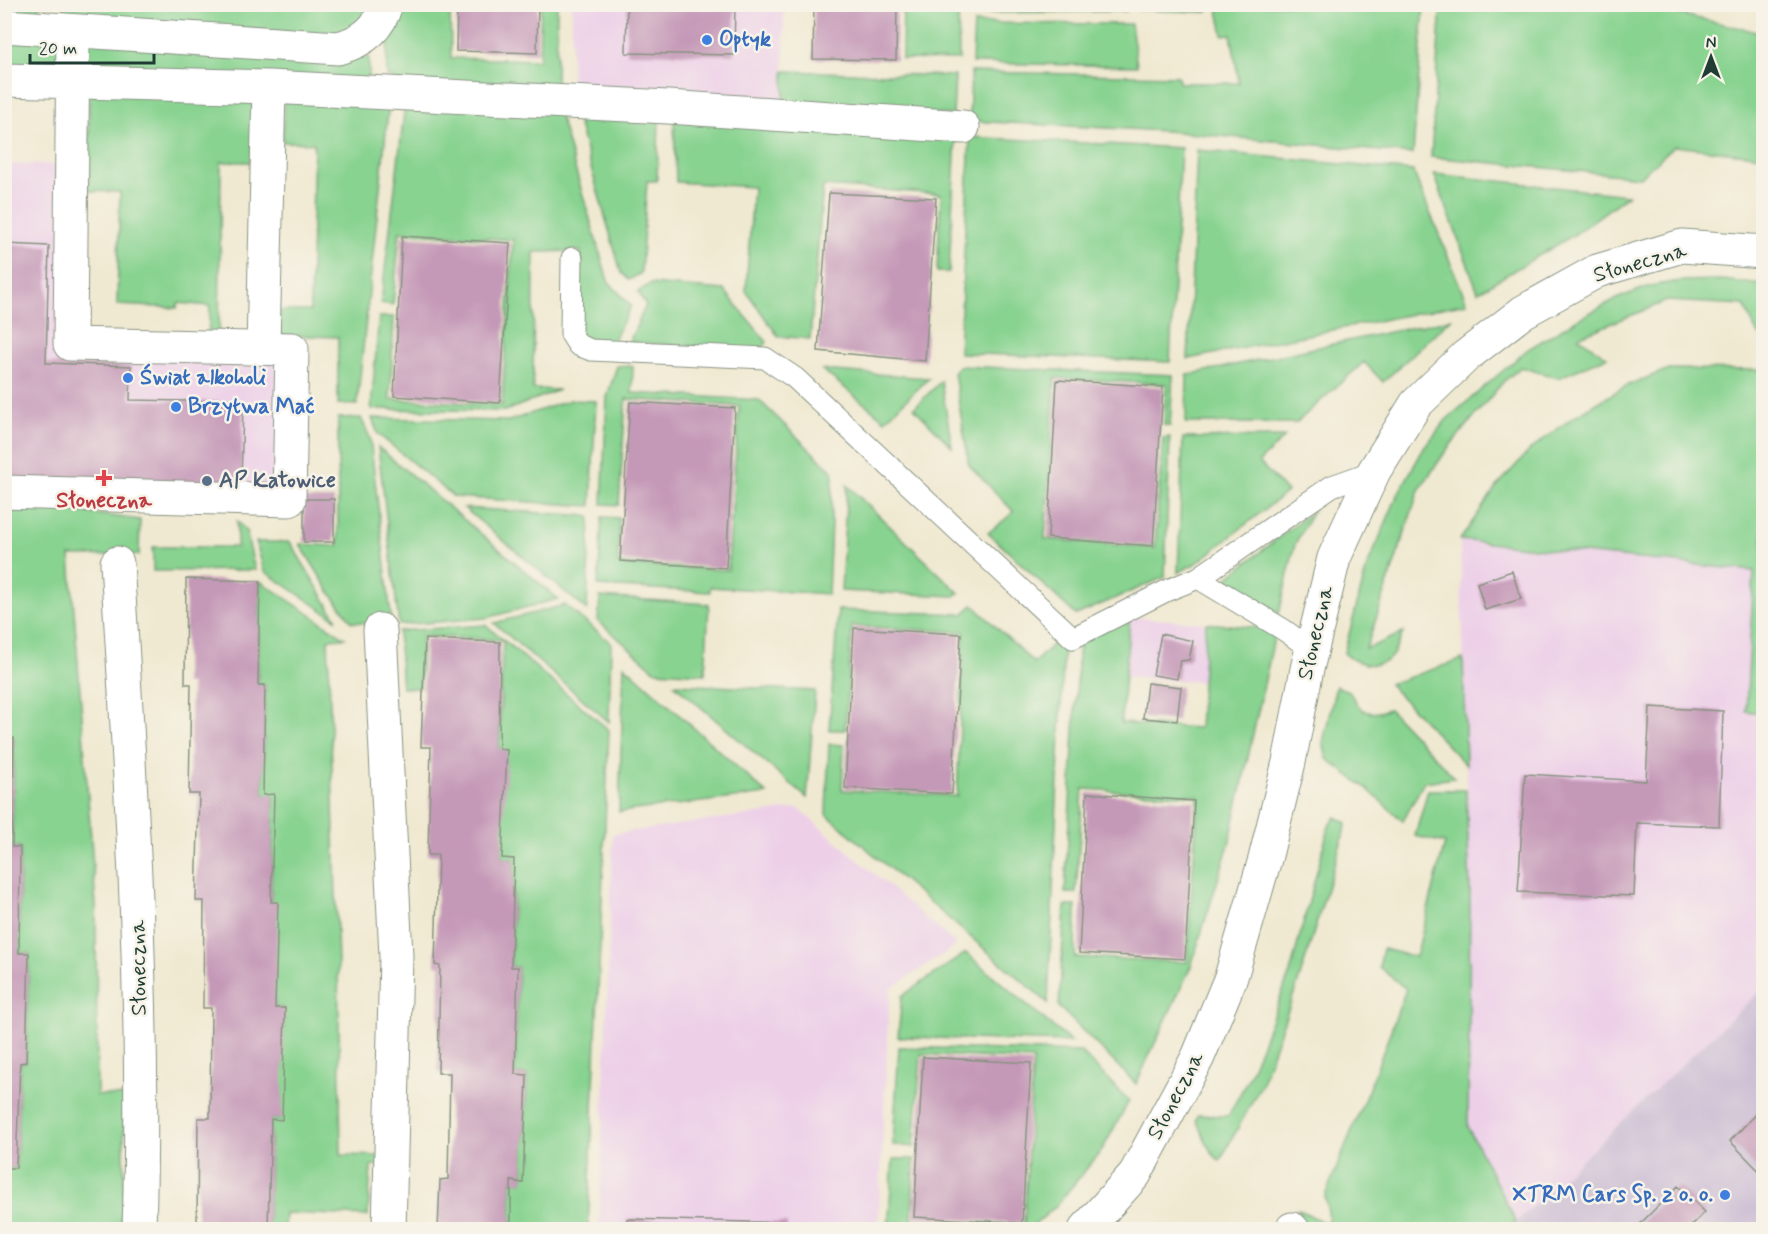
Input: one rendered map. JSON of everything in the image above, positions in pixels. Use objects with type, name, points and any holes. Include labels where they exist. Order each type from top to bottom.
[{"type":"street","points":[[4,27],[338,48],[354,44],[373,32],[383,17],[386,4]]},
{"type":"street","points":[[4,492],[289,500],[292,349],[70,344],[74,31]]},
{"type":"street","points":[[4,80],[269,87],[668,107],[963,127]]},
{"type":"street","points":[[263,348],[269,87]]},
{"type":"street","name":"Słoneczna","points":[[1085,1230],[1135,1174],[1198,1057],[1231,977],[1281,794],[1334,558],[1374,471],[1416,404],[1466,356],[1523,312],[1597,271],[1682,246],[1764,252]]},
{"type":"street","name":"Słoneczna","points":[[117,563],[138,908],[141,1170],[139,1230]]},
{"type":"street","points":[[380,630],[396,956],[389,1230]]},
{"type":"lane","points":[[572,258],[571,334],[578,345],[591,350],[765,358],[795,378],[1073,638],[1168,590],[1198,578],[1332,486],[1374,471]]},
{"type":"lane","points":[[1198,578],[1284,630],[1312,650]]},
{"type":"shaded area","points":[[572,5],[784,5],[784,105],[571,89]]},
{"type":"shaded area","points":[[5,164],[65,165],[64,351],[285,356],[283,493],[5,487]]},
{"type":"shaded area","points":[[1460,540],[1754,571],[1746,711],[1763,713],[1763,988],[1516,1222],[1468,1127],[1470,891]]},
{"type":"shaded area","points":[[1130,617],[1206,623],[1202,682],[1125,677]]},
{"type":"shaded area","points":[[798,808],[957,945],[890,989],[878,1229],[599,1230],[613,834]]},
{"type":"shaded area","points":[[1763,988],[1763,1229],[1509,1230],[1516,1222]]},
{"type":"green space","points":[[66,4],[270,8],[270,4],[376,5],[348,35],[61,20]]},
{"type":"green space","points":[[976,4],[1121,4],[1126,11],[976,13]]},
{"type":"green space","points":[[5,5],[50,5],[39,6],[38,15],[5,13]]},
{"type":"green space","points":[[392,5],[450,5],[451,58],[539,60],[541,5],[557,5],[556,88],[402,83],[387,76],[388,17]]},
{"type":"green space","points":[[903,5],[958,5],[959,60],[902,59]]},
{"type":"green space","points":[[1133,5],[1206,5],[1207,12],[1138,10]]},
{"type":"green space","points":[[1217,5],[1424,5],[1413,154],[1166,131],[969,121],[971,72],[1178,76],[1179,83],[1239,83],[1231,34],[1223,35]]},
{"type":"green space","points":[[1441,5],[1662,5],[1661,10],[1763,33],[1763,156],[1674,146],[1640,177],[1431,157]]},
{"type":"green space","points":[[974,23],[1131,24],[1137,66],[972,63]]},
{"type":"green space","points":[[4,35],[62,39],[61,72],[5,71]]},
{"type":"green space","points":[[87,41],[369,57],[369,83],[86,70]]},
{"type":"green space","points":[[784,71],[955,76],[953,115],[784,105]]},
{"type":"green space","points":[[89,92],[254,96],[252,162],[221,162],[219,337],[208,336],[210,306],[178,303],[177,308],[117,305],[120,192],[89,191]]},
{"type":"green space","points":[[284,98],[389,103],[357,405],[338,404],[338,337],[279,335],[279,311],[310,311],[314,143],[283,142]]},
{"type":"green space","points":[[405,105],[558,110],[608,281],[631,306],[612,344],[582,338],[579,328],[581,251],[534,252],[533,389],[559,390],[505,411],[371,409],[379,317],[394,317],[390,399],[502,405],[513,240],[400,232],[393,305],[381,303]]},
{"type":"green space","points":[[575,112],[659,116],[657,181],[647,181],[641,273],[629,280],[621,272]]},
{"type":"green space","points":[[674,118],[956,135],[949,272],[937,272],[941,194],[823,186],[810,339],[778,336],[746,291],[753,187],[676,182]]},
{"type":"green space","points":[[970,137],[1181,148],[1170,362],[959,353]]},
{"type":"green space","points":[[1197,150],[1413,171],[1467,303],[1188,359]]},
{"type":"green space","points":[[1434,174],[1628,195],[1575,234],[1478,292]]},
{"type":"green space","points":[[1723,280],[1763,285],[1763,335],[1758,335],[1744,305],[1667,301],[1578,337],[1607,357],[1558,378],[1521,367],[1503,382],[1448,448],[1419,490],[1366,649],[1403,633],[1394,654],[1384,662],[1372,665],[1353,660],[1344,653],[1367,567],[1398,494],[1424,448],[1446,420],[1528,349],[1616,299],[1650,286],[1681,281]]},
{"type":"green space","points":[[650,284],[724,290],[767,342],[760,351],[629,342],[646,305],[638,292]]},
{"type":"green space","points":[[1451,319],[1383,382],[1364,362],[1296,423],[1186,423],[1187,375]]},
{"type":"green space","points":[[617,366],[633,366],[632,393],[759,400],[833,472],[828,594],[710,587],[710,592],[598,586],[602,517],[619,518],[618,564],[728,570],[739,406],[626,399],[619,505],[602,504],[607,397]]},
{"type":"green space","points":[[959,366],[1173,375],[1170,426],[1164,425],[1166,384],[1055,378],[1045,539],[1155,548],[1163,438],[1170,437],[1165,577],[1076,615],[988,533],[1014,512],[969,465],[954,373]]},
{"type":"green space","points":[[1669,369],[1763,370],[1763,713],[1746,711],[1754,571],[1460,540],[1497,486],[1531,449],[1575,416],[1626,386]]},
{"type":"green space","points":[[822,370],[929,378],[885,420]]},
{"type":"green space","points":[[941,381],[952,447],[914,408]]},
{"type":"green space","points":[[570,400],[596,401],[591,506],[454,497],[378,434],[372,418],[509,421]]},
{"type":"green space","points":[[338,418],[361,418],[370,438],[392,625],[352,622],[329,591],[300,544],[338,546]]},
{"type":"green space","points":[[1285,437],[1259,462],[1287,492],[1198,562],[1178,573],[1183,438]]},
{"type":"green space","points":[[378,447],[558,599],[486,618],[399,625]]},
{"type":"green space","points":[[847,485],[959,593],[955,596],[841,591]]},
{"type":"green space","points":[[5,506],[52,508],[140,520],[139,555],[70,556],[96,906],[97,1095],[124,1096],[124,1193],[120,1229],[5,1230],[5,1168],[16,1168],[20,1063],[26,1062],[29,953],[19,953],[20,847],[12,847],[14,739],[5,738]]},
{"type":"green space","points":[[464,508],[590,516],[587,610]]},
{"type":"green space","points":[[1314,510],[1295,544],[1279,614],[1227,578]]},
{"type":"green space","points":[[237,521],[246,531],[255,570],[153,571],[153,547],[237,547]]},
{"type":"green space","points":[[256,542],[290,542],[337,620],[264,571]]},
{"type":"green space","points":[[260,581],[345,638],[328,639],[338,964],[341,1155],[385,1156],[386,1166],[371,1166],[368,1216],[285,1213],[284,1229],[256,1230],[256,1227],[268,1227],[271,1119],[281,1120],[284,1008],[275,1008],[271,902],[274,795],[263,795],[265,685],[258,685]]},
{"type":"green space","points":[[600,597],[709,604],[705,674],[656,671],[598,621]]},
{"type":"green space","points":[[565,605],[611,643],[609,722],[494,623]]},
{"type":"green space","points":[[973,605],[1034,663],[1055,642],[1064,642],[1048,1003],[826,814],[829,744],[844,745],[842,790],[957,796],[964,632],[852,626],[845,730],[829,730],[838,610],[963,614]]},
{"type":"green space","points":[[1130,617],[1121,723],[1199,728],[1206,623],[1262,628],[1275,634],[1229,844],[1191,966],[1136,1084],[1059,1007],[1065,906],[1076,906],[1075,957],[1187,962],[1198,796],[1083,789],[1076,893],[1065,893],[1079,641]]},
{"type":"green space","points":[[486,625],[609,730],[588,1229],[511,1229],[511,1181],[523,1182],[527,1075],[515,1074],[518,967],[511,967],[514,859],[502,858],[499,749],[503,640],[422,636],[420,688],[402,688],[398,631]]},
{"type":"green space","points":[[1463,659],[1466,765],[1389,684]]},
{"type":"green space","points":[[624,665],[767,794],[619,812]]},
{"type":"green space","points":[[674,684],[815,691],[807,798]]},
{"type":"green space","points":[[1336,686],[1349,691],[1364,711],[1375,713],[1389,709],[1455,778],[1424,782],[1403,821],[1366,788],[1327,759],[1323,742]]},
{"type":"green space","points":[[1428,790],[1466,790],[1470,891],[1468,1127],[1516,1222],[1509,1230],[1306,1229],[1298,1209],[1325,1223],[1329,1218],[1325,1196],[1376,1071],[1406,989],[1379,967],[1383,949],[1416,957],[1445,843],[1415,836]]},
{"type":"green space","points":[[1336,817],[1347,823],[1300,977],[1261,1085],[1220,1161],[1211,1152],[1196,1120],[1198,1115],[1228,1116],[1248,1079],[1290,973],[1329,826]]},
{"type":"green space","points":[[966,953],[1071,1042],[898,1037],[902,996]]},
{"type":"green space","points":[[899,1047],[1081,1052],[1129,1101],[1102,1150],[1056,1206],[1030,1229],[888,1229],[893,1159],[914,1159],[912,1220],[1024,1225],[1033,1060],[921,1054],[914,1147],[893,1145]]},
{"type":"building","points":[[457,4],[538,4],[537,53],[456,51]]},
{"type":"building","points":[[627,4],[735,4],[734,55],[626,53]]},
{"type":"building","points":[[814,4],[897,4],[896,60],[813,59]]},
{"type":"building","points":[[829,193],[936,198],[925,361],[818,351]]},
{"type":"building","points":[[402,236],[510,243],[500,403],[394,396]]},
{"type":"building","points":[[4,244],[49,246],[46,363],[131,366],[130,400],[243,402],[241,486],[4,478]]},
{"type":"building","points":[[1057,380],[1163,387],[1153,546],[1048,538]]},
{"type":"building","points":[[630,402],[735,408],[726,568],[620,561]]},
{"type":"building","points":[[304,499],[334,499],[334,542],[304,542]]},
{"type":"building","points":[[1512,571],[1521,599],[1485,610],[1477,583]]},
{"type":"building","points":[[186,579],[260,581],[258,685],[265,685],[263,795],[274,794],[271,902],[278,902],[275,1008],[285,1008],[282,1120],[271,1119],[268,1227],[256,1227],[256,1230],[185,1230],[185,1225],[197,1225],[198,1118],[210,1118],[211,1008],[203,1008],[204,901],[196,901],[199,794],[189,794],[191,684],[185,684]]},
{"type":"building","points":[[854,628],[961,634],[952,794],[845,788]]},
{"type":"building","points":[[1161,634],[1193,641],[1189,660],[1180,661],[1177,679],[1153,675]]},
{"type":"building","points":[[425,639],[500,642],[499,749],[507,750],[502,858],[514,859],[511,967],[518,967],[515,1074],[527,1075],[523,1183],[511,1181],[511,1230],[438,1230],[440,1180],[448,1179],[450,1073],[438,1073],[440,966],[435,965],[438,855],[428,855],[431,747],[421,747]]},
{"type":"building","points":[[1147,683],[1181,687],[1177,721],[1143,718]]},
{"type":"building","points":[[1650,707],[1723,711],[1719,826],[1637,823],[1634,896],[1518,892],[1525,774],[1646,781]]},
{"type":"building","points":[[4,738],[14,738],[12,847],[20,847],[19,953],[29,953],[26,1062],[20,1063],[16,1168],[4,1168]]},
{"type":"building","points":[[1087,793],[1194,801],[1185,959],[1079,953]]},
{"type":"building","points":[[923,1057],[1031,1063],[1022,1223],[914,1217]]},
{"type":"building","points":[[1764,1105],[1764,1176],[1730,1141]]},
{"type":"building","points":[[1678,1186],[1705,1212],[1687,1230],[1634,1230]]},
{"type":"building","points":[[627,1219],[787,1223],[787,1230],[626,1230]]},
{"type":"place","name":"Optyk","points":[[707,40]]},
{"type":"place","name":"Świat alkoholi","points":[[128,378]]},
{"type":"place","name":"Brzytwa Mać","points":[[176,407]]},
{"type":"place","name":"Słoneczna","points":[[104,478]]},
{"type":"place","name":"AP Katowice","points":[[207,481]]},
{"type":"place","name":"XTRM Cars Sp. z o. o.","points":[[1725,1195]]}]
